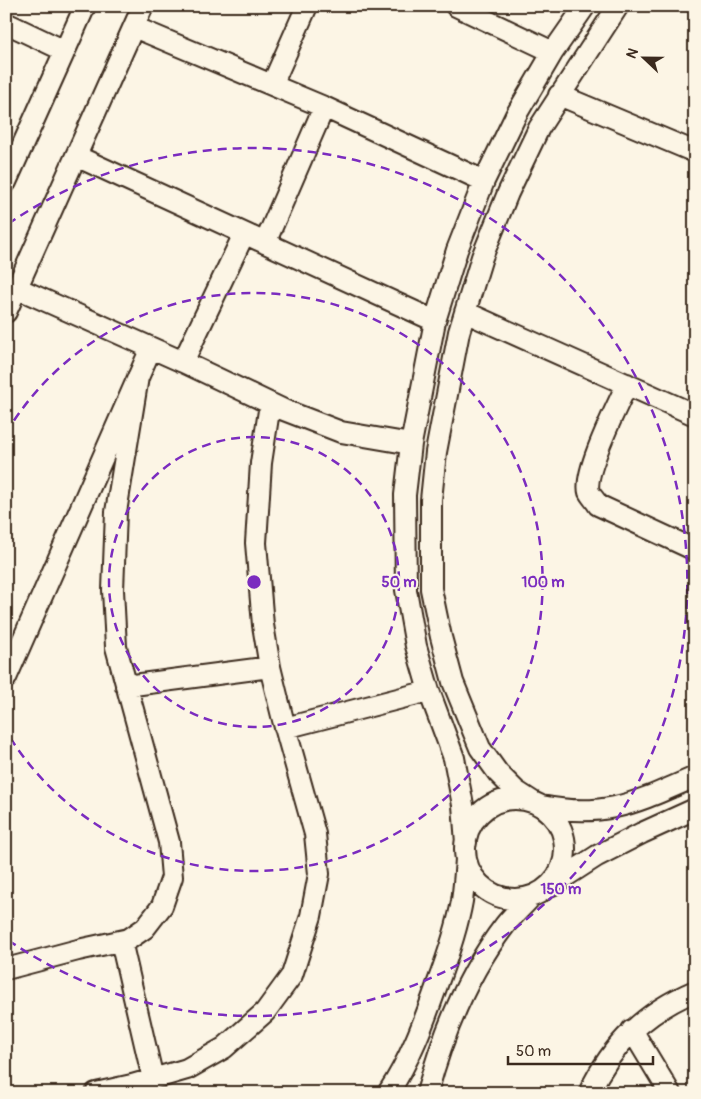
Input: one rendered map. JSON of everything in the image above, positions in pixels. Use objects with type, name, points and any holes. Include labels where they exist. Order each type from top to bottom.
[{"type":"street","points":[[6,182],[85,6]]},
{"type":"street","points":[[6,312],[143,6]]},
{"type":"street","points":[[272,85],[308,6]]},
{"type":"street","points":[[456,6],[553,52]]},
{"type":"street","points":[[585,6],[553,52],[516,114],[484,181],[457,250],[435,321],[410,444],[405,495],[406,590],[416,646],[429,690],[454,758],[463,805],[466,850],[472,873],[482,887],[497,896],[514,899],[539,893],[597,856],[642,832],[695,809]]},
{"type":"street","points":[[427,1093],[434,1067],[445,1039],[478,965],[505,925],[557,877],[564,862],[565,846],[562,830],[553,816],[516,791],[498,773],[480,748],[454,682],[441,637],[431,589],[431,500],[436,452],[458,332],[482,257],[508,193],[539,128],[618,6]]},
{"type":"street","points":[[6,23],[65,51]]},
{"type":"street","points":[[134,27],[324,107],[484,181]]},
{"type":"street","points":[[559,95],[695,152]]},
{"type":"street","points":[[265,243],[324,107]]},
{"type":"street","points":[[76,156],[435,321]]},
{"type":"street","points":[[183,362],[244,234]]},
{"type":"street","points":[[17,288],[183,362],[270,404],[341,432],[410,444]]},
{"type":"street","points":[[465,312],[695,415]]},
{"type":"street","points":[[6,678],[151,348]]},
{"type":"street","points":[[6,969],[129,939],[145,928],[162,906],[172,877],[169,842],[116,647],[113,590],[116,512],[138,377]]},
{"type":"street","points":[[627,384],[593,463],[589,476],[590,492],[598,505],[695,550]]},
{"type":"street","points":[[96,1093],[187,1069],[224,1048],[265,1012],[292,975],[311,916],[319,874],[315,834],[270,667],[263,625],[256,543],[261,463],[270,404]]},
{"type":"street","points":[[126,686],[270,667]]},
{"type":"street","points":[[285,728],[429,690]]},
{"type":"street","points":[[388,1093],[412,1048],[450,950],[462,901],[466,850],[470,828],[478,816],[489,806],[517,799],[560,810],[608,810],[641,801],[695,776]]},
{"type":"street","points":[[121,941],[153,1078]]},
{"type":"street","points":[[589,1093],[599,1072],[624,1037],[649,1015],[675,999],[695,991]]},
{"type":"street","points":[[632,1030],[670,1093]]}]
